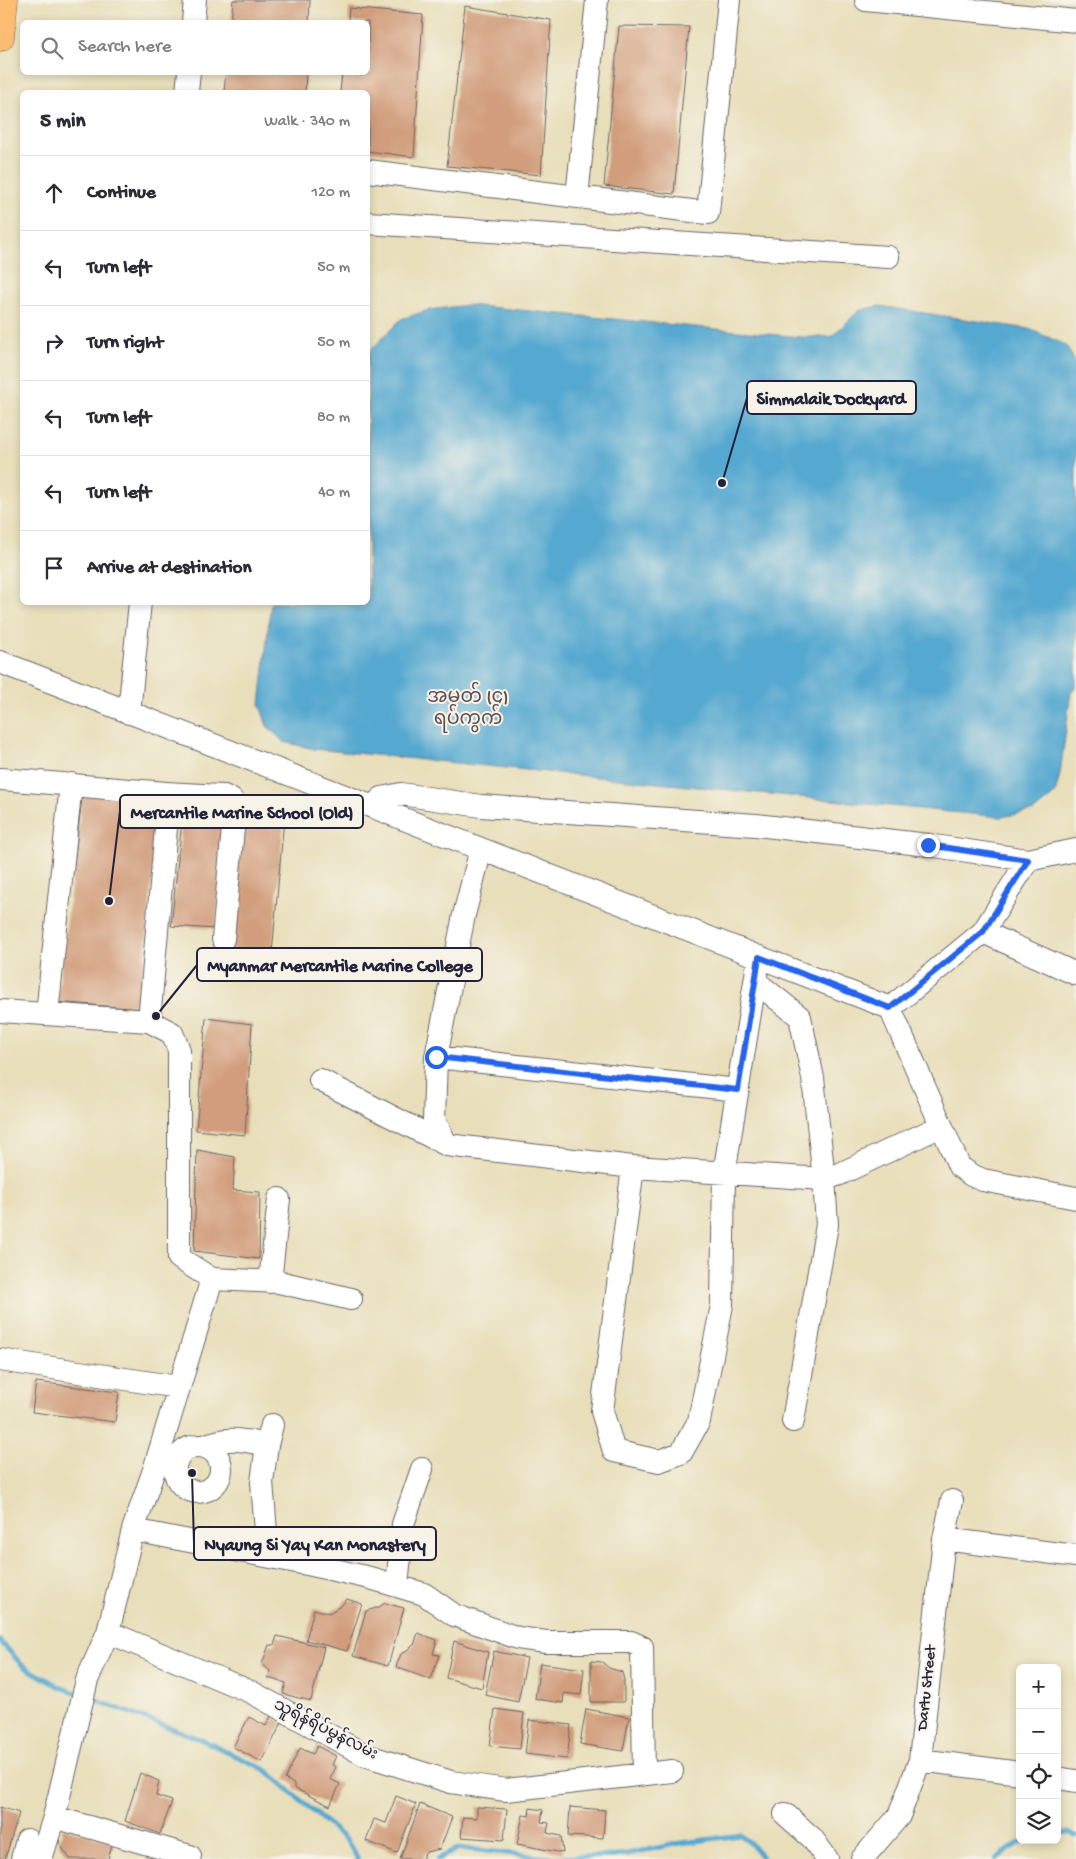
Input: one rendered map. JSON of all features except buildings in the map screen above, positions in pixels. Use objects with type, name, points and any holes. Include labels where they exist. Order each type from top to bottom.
[{"type":"street","points":[[193,20],[195,0]]},
{"type":"street","points":[[577,197],[597,0]]},
{"type":"street","points":[[370,171],[708,213],[729,0]]},
{"type":"street","points":[[866,0],[1076,21]]},
{"type":"street","points":[[187,90],[189,75]]},
{"type":"street","points":[[370,224],[888,257]]},
{"type":"street","points":[[130,713],[140,605]]},
{"type":"street","points":[[0,662],[890,1008],[959,1166],[971,1175],[983,1180],[1076,1198]]},
{"type":"street","points":[[0,779],[169,794],[224,796],[232,800],[235,806],[223,939]]},
{"type":"street","points":[[47,1014],[70,784]]},
{"type":"street","points":[[149,1021],[169,794]]},
{"type":"street","points":[[372,807],[382,798],[401,794],[481,806],[766,826],[928,845],[1028,860],[1071,856]]},
{"type":"street","points":[[447,1145],[434,1120],[436,1057],[464,915],[481,849]]},
{"type":"street","points":[[890,1008],[983,932],[1028,860]]},
{"type":"street","points":[[983,932],[1076,974]]},
{"type":"street","points":[[633,1167],[602,1411],[614,1451],[659,1461],[680,1452],[699,1421],[722,1305],[724,1174],[759,957]]},
{"type":"street","points":[[755,980],[800,1017],[813,1078],[824,1179],[827,1225],[793,1421]]},
{"type":"street","points":[[0,1011],[149,1021],[172,1033],[179,1050],[179,1258],[212,1279],[279,1282],[351,1298]]},
{"type":"street","points":[[436,1057],[738,1090]]},
{"type":"street","points":[[320,1080],[447,1145],[633,1167],[724,1174],[824,1179],[840,1174],[941,1126]]},
{"type":"street","points":[[270,1282],[279,1199]]},
{"type":"street","points":[[41,1859],[54,1817],[87,1680],[108,1632],[134,1530],[212,1279]]},
{"type":"street","points":[[0,1360],[178,1388]]},
{"type":"street","points":[[204,1446],[220,1440],[269,1435],[262,1482],[268,1556]]},
{"type":"street","points":[[397,1586],[403,1524],[422,1469]]},
{"type":"street","name":"Dartu Street","points":[[862,1859],[900,1816],[920,1760],[944,1538],[952,1501]]},
{"type":"street","points":[[134,1530],[312,1564],[397,1586],[424,1594],[454,1615],[518,1638],[546,1642],[623,1640],[642,1647],[644,1773]]},
{"type":"street","points":[[944,1538],[1076,1556]]},
{"type":"street","name":"သူရိန်ရိပ်မွန်လမ်း","points":[[108,1632],[251,1692],[365,1755],[451,1782],[506,1790],[672,1771]]},
{"type":"street","points":[[920,1760],[1016,1772]]},
{"type":"street","points":[[1061,1779],[1076,1781]]},
{"type":"street","points":[[785,1814],[812,1838],[827,1859]]},
{"type":"street","points":[[54,1817],[190,1856]]},
{"type":"water","points":[[467,305],[800,337],[831,337],[860,310],[879,306],[1029,329],[1066,345],[1076,364],[1076,686],[1071,692],[1060,774],[1055,794],[1034,811],[1001,817],[314,749],[284,742],[267,726],[260,705],[271,605],[370,605],[370,351],[401,319],[429,310]]},
{"type":"waterway","points":[[0,1641],[23,1666],[60,1687],[77,1693]]},
{"type":"waterway","points":[[87,1697],[200,1739],[266,1770],[347,1841],[358,1859]]},
{"type":"waterway","points":[[1061,1833],[1069,1832],[1076,1836]]},
{"type":"waterway","points":[[438,1859],[459,1848],[551,1858],[616,1856],[681,1843],[741,1835],[755,1848],[763,1859]]},
{"type":"waterway","points":[[996,1859],[1017,1844]]},
{"type":"place","name":"Simmalaik Dockyard","points":[[722,483]]},
{"type":"place","name":"Mercantile Marine School (Old)","points":[[109,901]]},
{"type":"place","name":"Myanmar Mercantile Marine College","points":[[156,1016]]},
{"type":"place","name":"Nyaung Si Yay Kan Monastery","points":[[192,1473]]},
{"type":"district","name":"အမှတ် (၄) ရပ်ကွက်","points":[[468,709]]},
{"type":"route","points":[[436,1057],[738,1090],[759,957],[890,1008],[983,932],[1028,860],[928,845]]}]
